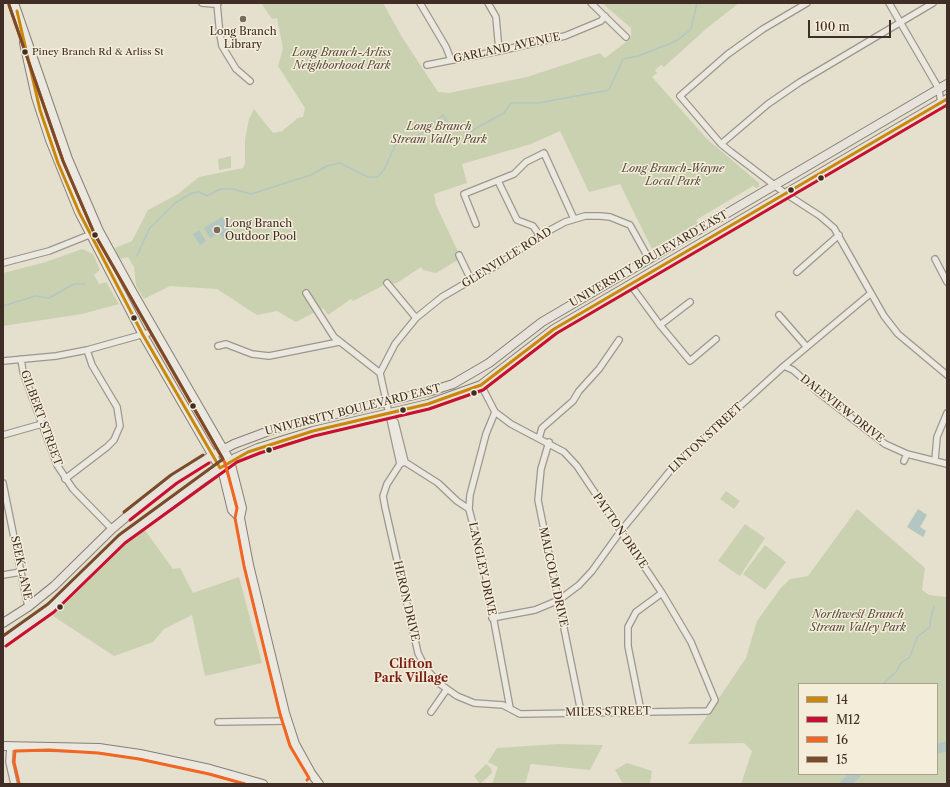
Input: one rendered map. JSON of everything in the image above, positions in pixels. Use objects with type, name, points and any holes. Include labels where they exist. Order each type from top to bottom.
[{"type":"main road","points":[[14,3],[41,77],[68,159],[99,231],[230,461],[242,508],[240,518],[288,721],[295,744],[315,783]]},
{"type":"main road","points":[[17,11],[32,81],[54,152],[90,235],[143,335],[220,468],[224,477],[232,510],[240,518]]},
{"type":"main road","points":[[32,81],[41,77]]},
{"type":"main road","name":"UNIVERSITY BOULEVARD EAST","points":[[3,624],[28,607],[54,586],[112,529],[174,479],[213,455],[224,449],[277,428],[431,391],[453,384],[474,373],[542,322],[947,84]]},
{"type":"main road","name":"UNIVERSITY BOULEVARD EAST","points":[[3,642],[51,608],[122,539],[230,461],[258,448],[313,431],[390,416],[446,399],[481,385],[554,329],[944,101]]},
{"type":"main road","points":[[6,746],[99,748],[140,754],[210,769],[263,784]]},
{"type":"street","points":[[202,3],[217,3],[222,46],[236,69],[250,81]]},
{"type":"street","points":[[420,3],[446,47],[451,60]]},
{"type":"street","points":[[488,3],[496,17],[499,51]]},
{"type":"street","points":[[591,3],[626,37]]},
{"type":"street","points":[[807,3],[764,29],[728,54],[680,96],[721,144],[775,186],[820,216],[834,228],[870,294],[884,316],[898,334],[947,375]]},
{"type":"street","points":[[889,3],[939,89],[944,101]]},
{"type":"street","points":[[721,144],[768,104],[800,82],[901,24],[933,3]]},
{"type":"street","name":"GARLAND AVENUE","points":[[427,65],[565,36],[601,21],[605,16]]},
{"type":"street","points":[[476,224],[464,194],[514,174],[526,162],[544,153],[574,219]]},
{"type":"street","points":[[498,181],[517,220],[533,226],[540,236]]},
{"type":"street","name":"GLENVILLE ROAD","points":[[380,372],[395,344],[416,318],[442,297],[540,236],[574,219],[600,216],[610,217],[630,225],[649,259]]},
{"type":"street","points":[[3,263],[49,251],[99,231]]},
{"type":"street","points":[[797,272],[839,236]]},
{"type":"street","points":[[459,255],[471,280]]},
{"type":"street","points":[[935,259],[947,282]]},
{"type":"street","points":[[387,284],[416,318]]},
{"type":"street","points":[[630,284],[660,325],[690,362],[716,340]]},
{"type":"street","points":[[306,292],[334,337],[380,372],[390,416],[390,423],[402,463]]},
{"type":"street","name":"LINTON STREET","points":[[492,618],[535,610],[559,600],[579,585],[592,571],[620,532],[674,466],[806,346],[870,294]]},
{"type":"street","points":[[660,325],[690,302]]},
{"type":"street","points":[[779,315],[806,346]]},
{"type":"street","points":[[3,361],[87,350],[155,331]]},
{"type":"street","points":[[539,438],[542,428],[573,401],[579,391],[600,369],[619,340]]},
{"type":"street","points":[[218,346],[226,344],[252,354],[269,356],[339,342]]},
{"type":"street","points":[[65,479],[107,447],[114,440],[120,426],[117,407],[92,365],[87,350]]},
{"type":"street","name":"GILBERT STREET","points":[[21,359],[23,372],[57,465],[65,479],[112,529]]},
{"type":"street","name":"DALEVIEW DRIVE","points":[[784,366],[793,370],[860,426],[885,444],[907,454],[947,464]]},
{"type":"street","name":"PATTON DRIVE","points":[[481,385],[496,412],[511,424],[549,442],[564,452],[577,466],[662,593],[692,642],[712,690],[714,700],[708,711]]},
{"type":"street","points":[[469,510],[470,495],[486,434],[496,412]]},
{"type":"street","points":[[935,460],[937,437],[947,413]]},
{"type":"street","points":[[3,435],[42,424]]},
{"type":"street","name":"MALCOLM DRIVE","points":[[549,442],[541,468],[538,500],[581,712]]},
{"type":"street","points":[[904,461],[907,454]]},
{"type":"street","name":"LANGLEY DRIVE","points":[[402,463],[438,482],[457,501],[469,510],[484,567],[492,618],[510,708]]},
{"type":"street","name":"HERON DRIVE","points":[[402,463],[387,484],[383,496],[418,653],[426,669],[446,689],[474,703],[503,705],[510,708]]},
{"type":"street","name":"SEEK LANE","points":[[3,483],[28,607]]},
{"type":"street","points":[[3,575],[21,572]]},
{"type":"street","points":[[641,712],[628,646],[628,627],[636,612],[662,593]]},
{"type":"street","points":[[431,712],[446,689]]},
{"type":"street","name":"MILES STREET","points":[[510,708],[520,714],[708,711]]},
{"type":"street","points":[[218,722],[288,721]]},
{"type":"street","points":[[6,746],[14,784]]},
{"type":"green space","points":[[261,3],[383,3],[402,37],[438,92],[449,93],[527,77],[600,53],[605,58],[631,38],[631,28],[602,3],[739,3],[707,28],[664,67],[661,65],[655,70],[657,73],[652,77],[707,139],[759,183],[759,187],[756,188],[753,186],[696,220],[698,223],[652,249],[620,184],[589,192],[560,131],[531,144],[462,164],[467,183],[434,194],[436,205],[461,258],[436,273],[423,270],[421,267],[397,283],[384,285],[353,301],[351,299],[328,315],[323,308],[296,322],[277,311],[257,315],[217,289],[170,286],[144,299],[136,286],[134,267],[128,257],[119,259],[115,248],[132,241],[148,210],[178,194],[199,177],[243,168],[245,164],[245,139],[249,119],[254,109],[273,133],[282,131],[298,118],[303,117],[305,108],[278,66],[283,48],[277,18],[272,19]]},
{"type":"green space","points":[[231,156],[231,168],[219,170],[218,159]]},
{"type":"green space","points":[[82,249],[93,254],[100,270],[94,275],[99,284],[106,282],[119,304],[82,314],[3,326],[3,273],[46,262]]},
{"type":"green space","points":[[726,491],[740,501],[734,509],[720,499]]},
{"type":"green space","name":"Northwest Branch Stream Valley Park","points":[[857,509],[925,568],[922,590],[929,595],[947,597],[947,784],[741,784],[752,751],[744,743],[688,744],[746,658],[757,621],[780,589],[790,579],[808,576]]},
{"type":"green space","points":[[745,524],[765,538],[740,576],[718,561]]},
{"type":"green space","points":[[144,529],[173,569],[180,568],[193,593],[239,577],[262,663],[205,676],[192,615],[164,629],[153,642],[114,656],[53,616],[131,538]]},
{"type":"green space","points":[[765,545],[786,562],[765,590],[743,574]]},
{"type":"green space","points":[[558,744],[603,745],[590,770],[531,764],[525,784],[492,784],[498,767],[488,762],[497,748]]},
{"type":"green space","points":[[627,763],[652,771],[650,784],[623,784],[615,770]]},
{"type":"green space","points":[[486,764],[491,768],[492,773],[480,784],[474,776]]},
{"type":"shaded area","name":"Long Branch Outdoor Pool","points":[[222,217],[232,233],[223,239],[219,233],[210,238],[204,228]]},
{"type":"shaded area","points":[[199,230],[206,241],[200,245],[193,234]]},
{"type":"shaded area","points":[[918,509],[927,515],[920,527],[926,531],[923,537],[907,527]]},
{"type":"waterway","points":[[137,256],[149,229],[175,203],[192,193],[199,192],[207,196],[220,189],[233,189],[251,194],[311,175],[327,166],[340,163],[368,177],[378,177],[385,168],[395,145],[421,134],[443,115],[450,126],[459,126],[462,131],[469,132],[504,113],[511,103],[538,103],[609,90],[623,59],[638,56],[669,44],[679,39],[691,29],[697,3]]},
{"type":"waterway","points":[[3,306],[35,296],[49,298],[74,284],[85,284]]},
{"type":"waterway","points":[[884,683],[896,672],[901,663],[910,657],[917,637],[930,627],[934,607]]},
{"type":"waterway","points":[[938,749],[947,746]]},
{"type":"waterway","points":[[845,784],[855,775]]},
{"type":"transit line","name":"16","points":[[9,5],[63,161],[94,233],[225,463],[237,508],[235,518],[244,566],[280,714],[290,746],[309,778],[307,780]]},
{"type":"transit line","name":"15","points":[[3,636],[48,604],[119,535],[223,459],[94,233],[63,161],[9,5]]},
{"type":"transit line","name":"14","points":[[17,11],[40,110],[58,163],[79,212],[143,335],[220,468],[248,452],[313,431],[428,404],[481,385],[554,329],[947,99]]},
{"type":"transit line","name":"M12","points":[[6,646],[54,612],[125,543],[237,462],[314,436],[429,409],[483,390],[557,333],[947,105]]},
{"type":"transit line","name":"15","points":[[124,512],[171,475],[203,455]]},
{"type":"transit line","name":"M12","points":[[130,520],[177,483],[209,463]]},
{"type":"transit line","name":"16","points":[[19,783],[14,762],[15,751],[49,750],[98,753],[139,759],[209,774],[245,784]]},
{"type":"place","name":"Long Branch Library","points":[[243,19]]},
{"type":"place","name":"Piney Branch Rd & Arliss St","points":[[25,52]]},
{"type":"place","name":"Long Branch Outdoor Pool","points":[[217,230]]},
{"type":"district","name":"Clifton Park Village","points":[[411,672]]},
{"type":"park label","name":"Long Branch-Arliss Neighborhood Park","points":[[342,59]]},
{"type":"park label","name":"Long Branch Stream Valley Park","points":[[439,133]]},
{"type":"park label","name":"Long Branch-Wayne Local Park","points":[[673,175]]}]
